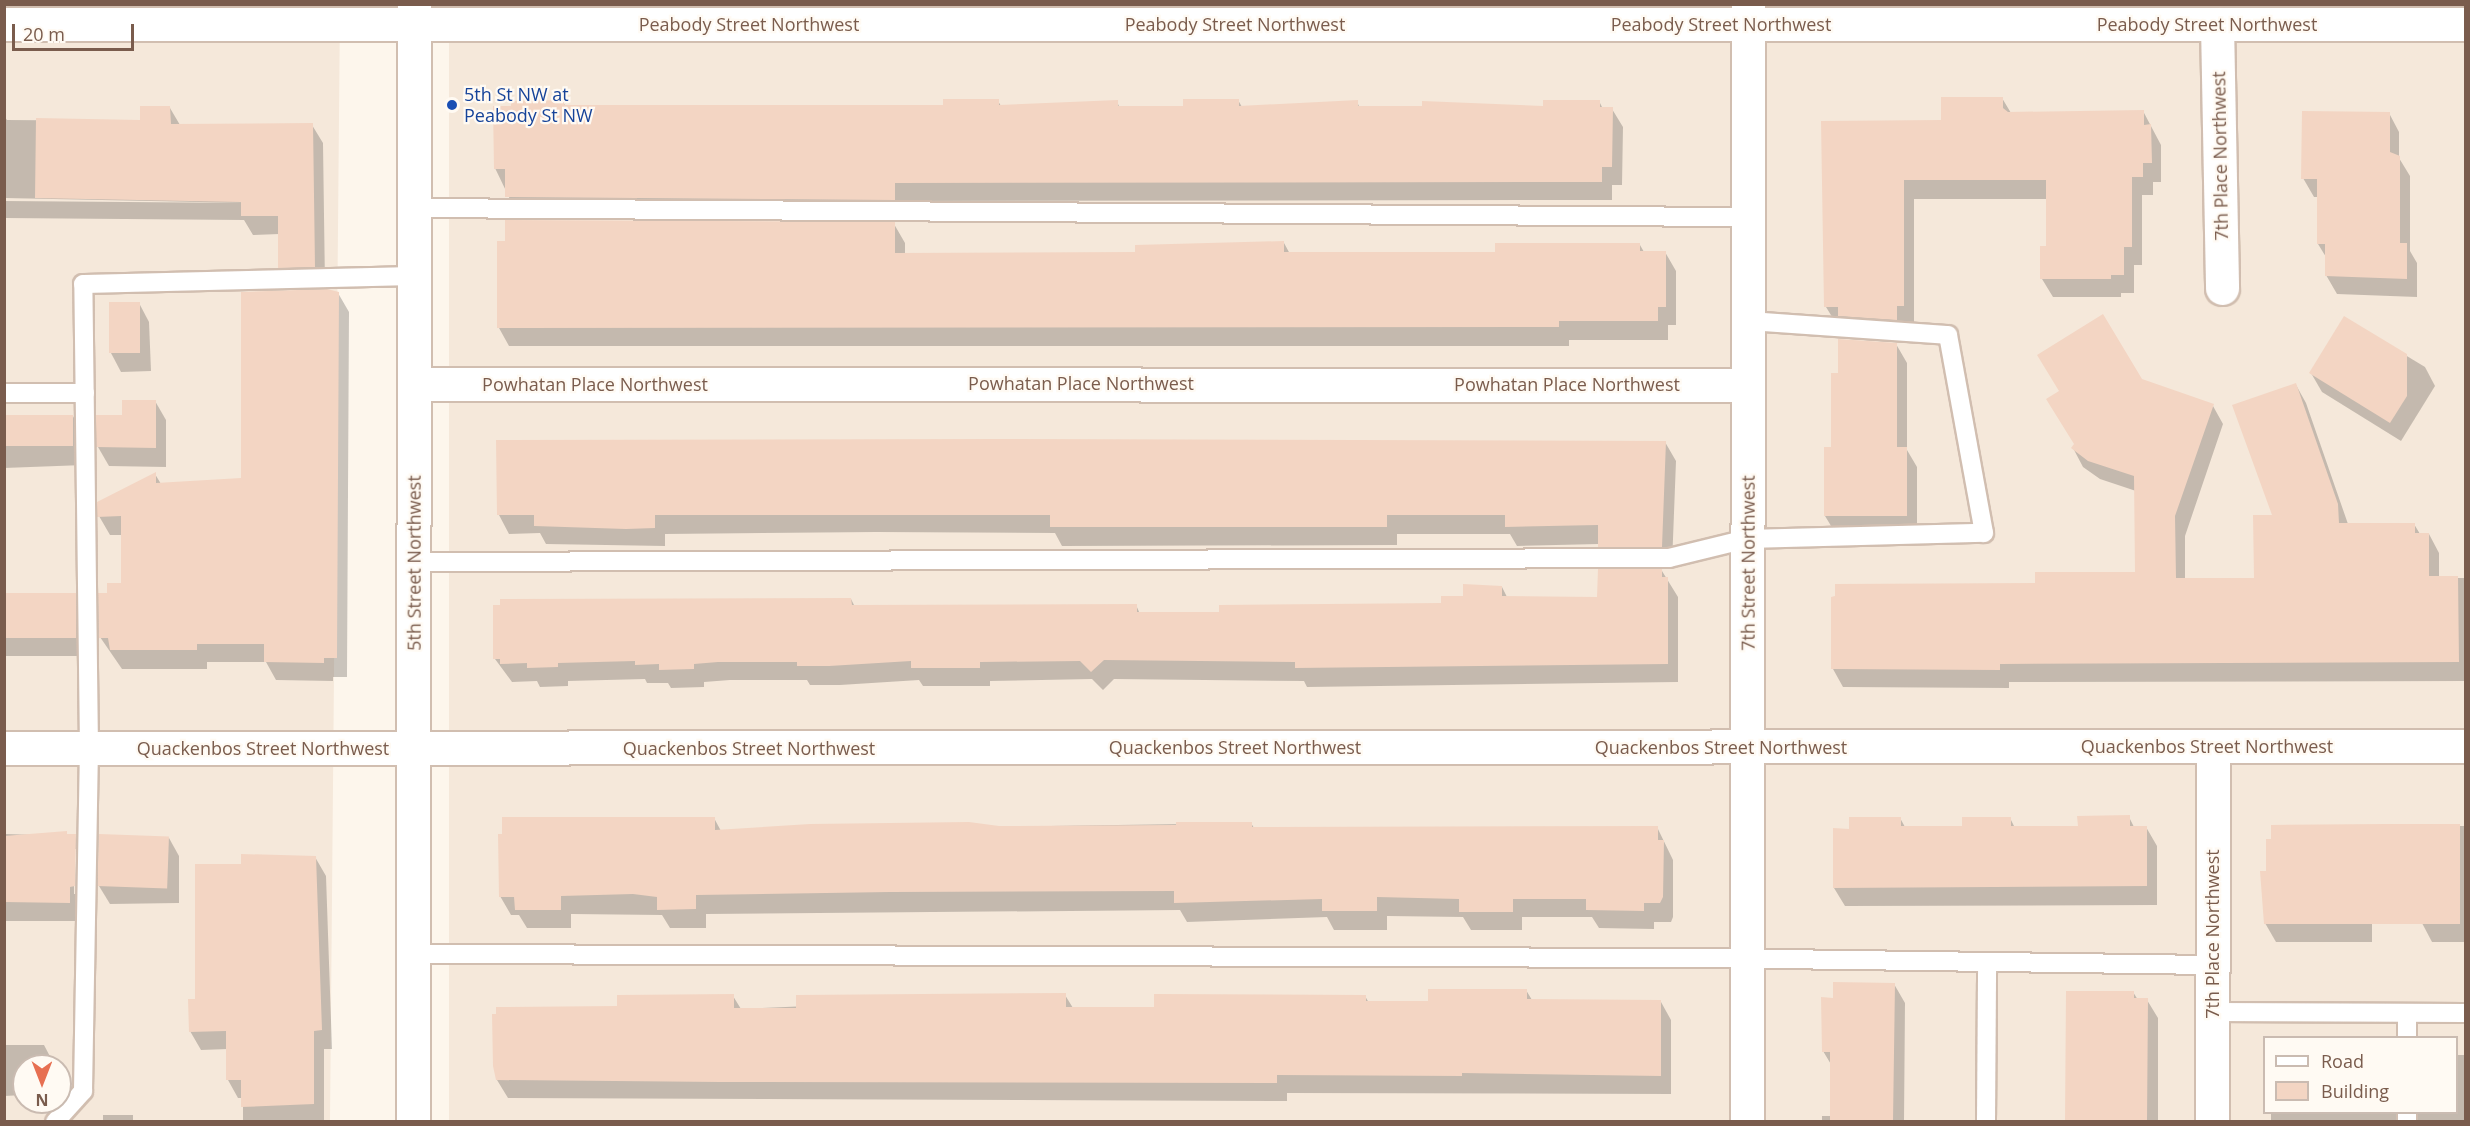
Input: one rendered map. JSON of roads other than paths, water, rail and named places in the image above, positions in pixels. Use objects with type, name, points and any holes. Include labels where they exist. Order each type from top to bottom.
[{"type":"street","name":"Peabody Street Northwest","points":[[4,24],[414,14],[1748,14],[2217,24],[2466,24]]},
{"type":"street","name":"5th Street Northwest","points":[[413,1122],[414,14]]},
{"type":"street","name":"7th Street Northwest","points":[[1747,1122],[1748,14]]},
{"type":"street","name":"7th Place Northwest","points":[[2217,24],[2222,288]]},
{"type":"street","name":"Powhatan Place Northwest","points":[[414,384],[1747,385]]},
{"type":"street","name":"7th Place Northwest","points":[[2212,1122],[2213,746]]},
{"type":"street","name":"Quackenbos Street Northwest","points":[[4,748],[2466,746]]},
{"type":"lane","points":[[414,208],[1747,216]]},
{"type":"lane","points":[[55,1122],[83,1091],[89,748],[83,284],[414,276]]},
{"type":"lane","points":[[414,562],[1669,558],[1747,539],[1984,533],[1948,335],[1747,321]]},
{"type":"lane","points":[[4,393],[84,393]]},
{"type":"lane","points":[[413,954],[1747,959],[2212,965]]},
{"type":"lane","points":[[1986,1122],[1988,963]]},
{"type":"lane","points":[[2212,1012],[2466,1013]]},
{"type":"lane","points":[[2407,1014],[2407,1036]]},
{"type":"place","name":"5th St NW at Peabody St NW","points":[[452,105]]}]
